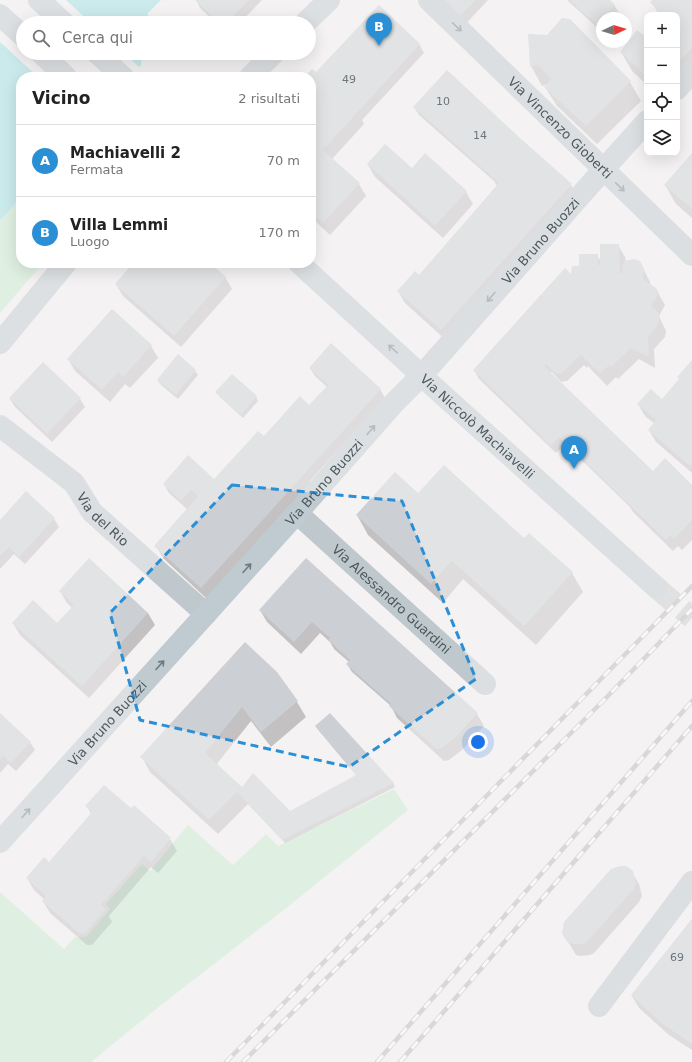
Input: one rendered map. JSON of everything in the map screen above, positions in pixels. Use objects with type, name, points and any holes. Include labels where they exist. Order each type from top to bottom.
[{"type":"street","points":[[39,0],[56,16]]},
{"type":"street","points":[[312,16],[329,0]]},
{"type":"street","name":"Via Vincenzo Gioberti","points":[[429,0],[692,255]]},
{"type":"street","points":[[0,15],[16,30]]},
{"type":"street","points":[[48,60],[61,72]]},
{"type":"street","points":[[105,60],[118,72]]},
{"type":"street","points":[[255,72],[267,60]]},
{"type":"street","points":[[680,86],[692,72]]},
{"type":"street","name":"Via Bruno Buozzi","points":[[0,842],[298,513],[395,402],[422,375],[644,124]]},
{"type":"street","points":[[0,342],[62,268]]},
{"type":"street","name":"Via Niccolò Machiavelli","points":[[304,268],[658,588]]},
{"type":"street","name":"Via del Rio","points":[[0,426],[74,483],[92,512],[206,614]]},
{"type":"street","name":"Via Alessandro Guardini","points":[[298,513],[486,684]]},
{"type":"street","points":[[599,1006],[692,882]]},
{"type":"highlighted area","points":[[232,485],[402,501],[476,679],[349,767],[140,720],[110,613]]},
{"type":"green space","points":[[16,203],[16,268],[39,268],[0,313],[0,221]]},
{"type":"green space","points":[[394,789],[408,810],[91,1062],[0,1062],[0,892],[64,949],[75,937],[86,937],[110,909],[106,904],[142,864],[150,871],[188,825],[233,865],[266,834],[278,846]]},
{"type":"water","points":[[0,0],[161,0],[148,13],[148,16],[16,16],[16,60],[141,60],[141,65],[134,72],[16,72],[16,203],[0,221]]},
{"type":"pier","points":[[0,0],[66,0],[83,16],[16,16],[16,57],[0,42]]},
{"type":"pier","points":[[20,60],[131,60],[140,68],[136,72],[33,72]]},
{"type":"building","points":[[195,0],[249,0],[234,16],[212,16]]},
{"type":"building","points":[[438,0],[476,0],[457,19]]},
{"type":"building","points":[[569,0],[610,0],[615,5],[609,12],[596,12],[596,24]]},
{"type":"building","points":[[652,0],[692,0],[692,48],[680,61],[680,12],[658,12],[650,2]]},
{"type":"building","points":[[379,5],[420,44],[323,150],[360,183],[323,223],[316,217],[316,72]]},
{"type":"building","points":[[562,18],[570,19],[596,45],[596,48],[599,48],[631,81],[586,126],[544,87],[551,79],[538,65],[530,67],[528,34],[547,35]]},
{"type":"building","points":[[637,30],[644,36],[644,74],[620,52],[623,48],[632,48],[632,36]]},
{"type":"building","points":[[447,70],[572,184],[441,330],[397,291],[415,271],[419,275],[499,183],[413,107]]},
{"type":"building","points":[[385,144],[412,168],[425,153],[467,191],[435,226],[367,164]]},
{"type":"building","points":[[692,153],[692,209],[664,185]]},
{"type":"building","points":[[600,244],[619,244],[620,273],[623,273],[622,265],[625,261],[634,259],[640,261],[644,269],[643,279],[656,288],[659,293],[651,306],[659,313],[660,318],[658,325],[648,337],[649,357],[631,348],[611,367],[609,365],[600,374],[581,355],[562,373],[556,374],[546,364],[544,366],[653,471],[665,458],[692,485],[692,520],[674,539],[670,535],[666,540],[559,437],[551,446],[473,370],[565,268],[571,274],[572,266],[579,266],[579,254],[598,254],[598,265],[600,265]]},
{"type":"building","points":[[129,268],[216,268],[226,277],[174,336],[115,284]]},
{"type":"building","points":[[112,309],[152,345],[123,377],[118,372],[102,390],[67,359]]},
{"type":"building","points":[[331,343],[381,389],[201,588],[154,546],[198,496],[191,490],[181,501],[163,484],[188,455],[214,479],[258,431],[264,436],[300,396],[309,405],[328,385],[309,368]]},
{"type":"building","points":[[178,354],[196,370],[176,395],[157,380]]},
{"type":"building","points":[[692,360],[692,464],[690,466],[648,430],[656,420],[637,404],[651,389],[662,399],[679,379],[677,377]]},
{"type":"building","points":[[43,362],[81,398],[47,434],[9,398]]},
{"type":"building","points":[[232,374],[257,396],[241,415],[215,392]]},
{"type":"building","points":[[444,465],[524,538],[529,533],[573,572],[524,626],[452,561],[431,584],[356,515],[395,472],[418,493]]},
{"type":"building","points":[[26,491],[55,518],[19,557],[9,547],[0,556],[0,520]]},
{"type":"building","points":[[89,558],[148,613],[82,686],[12,623],[33,600],[57,623],[74,605],[59,591]]},
{"type":"building","points":[[306,558],[478,713],[455,738],[442,748],[436,749],[389,706],[391,704],[346,664],[350,660],[328,640],[330,638],[312,622],[294,642],[259,610]]},
{"type":"building","points":[[245,642],[277,672],[298,701],[261,732],[242,707],[205,753],[242,787],[253,773],[290,811],[356,775],[315,726],[330,713],[394,783],[282,840],[237,792],[209,820],[140,757]]},
{"type":"building","points":[[0,713],[31,742],[11,763],[3,756],[0,760]]},
{"type":"building","points":[[104,785],[131,808],[134,805],[171,838],[151,862],[144,856],[101,905],[106,909],[85,933],[79,933],[42,901],[46,896],[26,878],[44,857],[49,862],[92,812],[85,806]]},
{"type":"building","points":[[626,866],[633,871],[636,884],[633,890],[588,941],[583,944],[568,943],[562,934],[564,922],[611,869]]},
{"type":"building","points":[[692,919],[692,1044],[661,1023],[631,995]]},
{"type":"tunnel","points":[[657,588],[692,618]]},
{"type":"railway","points":[[226,1062],[692,586]]},
{"type":"railway","points":[[243,1062],[602,702],[692,609]]},
{"type":"railway","points":[[377,1062],[692,701]]},
{"type":"railway","points":[[400,1062],[692,726]]},
{"type":"place","name":"Villa Lemmi","points":[[379,46]]},
{"type":"place","name":"Machiavelli 2","points":[[574,469]]}]
